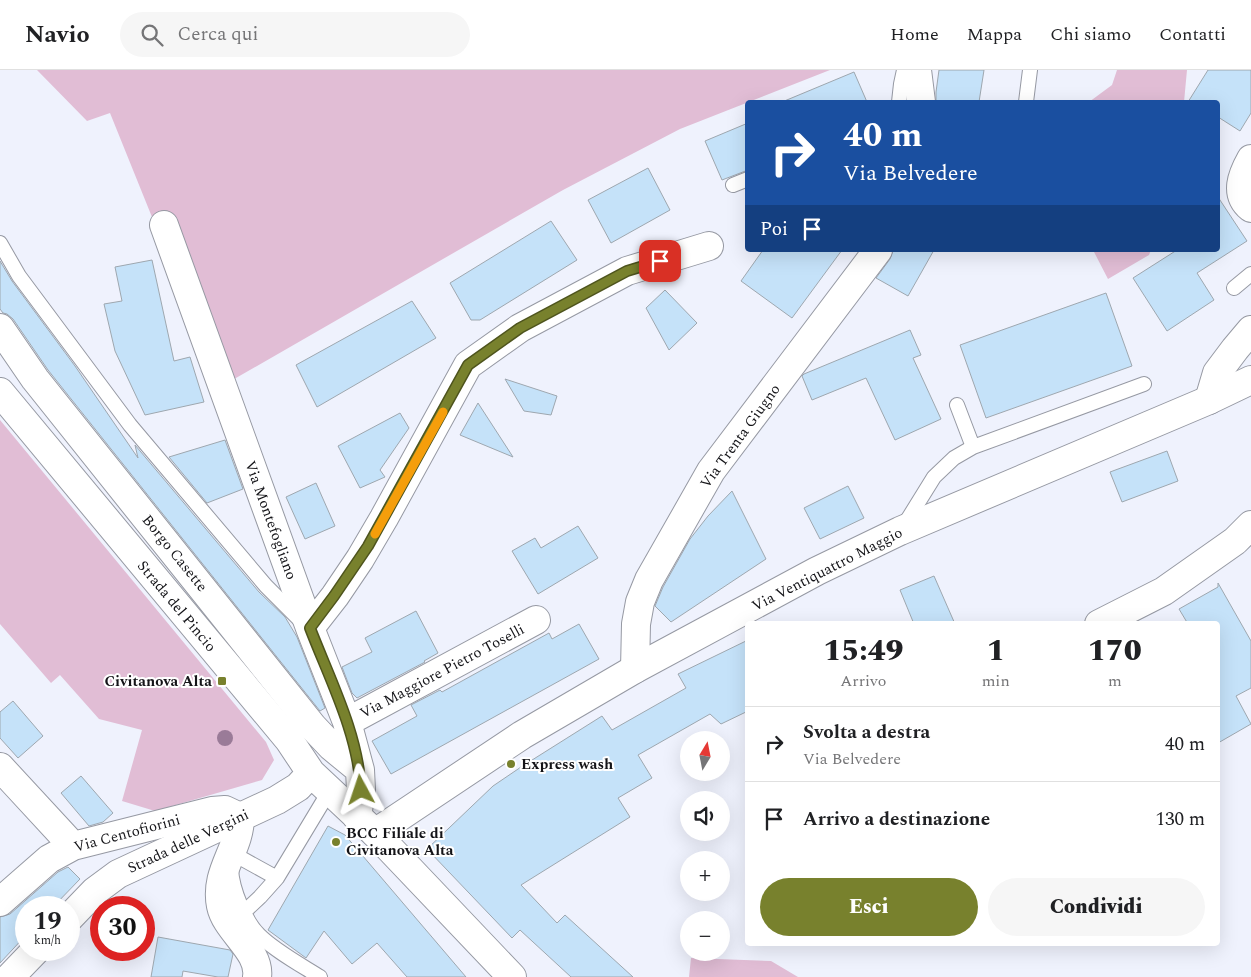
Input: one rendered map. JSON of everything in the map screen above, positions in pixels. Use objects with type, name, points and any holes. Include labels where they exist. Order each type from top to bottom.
[{"type":"street","points":[[916,70],[921,100]]},
{"type":"street","points":[[1251,159],[1240,184],[1242,198],[1251,208]]},
{"type":"street","name":"Via Montefogliano","points":[[164,225],[310,628],[347,722],[360,770],[366,825]]},
{"type":"street","points":[[310,628],[370,543],[468,365],[520,328],[627,271],[709,246]]},
{"type":"street","name":"Via Trenta Giugno","points":[[635,669],[635,644],[640,602],[649,580],[706,480],[877,252]]},
{"type":"street","name":"Borgo Casette","points":[[0,328],[35,379],[313,727],[332,748],[360,770]]},
{"type":"street","points":[[1209,400],[1218,373],[1251,330]]},
{"type":"street","name":"Via Ventiquattro Maggio","points":[[366,825],[635,669],[817,571],[900,532],[1209,400],[1251,380]]},
{"type":"street","name":"Strada del Pincio","points":[[0,392],[283,733],[320,782],[366,825],[512,977]]},
{"type":"street","points":[[1105,621],[1164,591],[1235,541],[1251,525]]},
{"type":"street","name":"Via Maggiore Pietro Toselli","points":[[347,722],[536,620]]},
{"type":"street","points":[[0,767],[73,846]]},
{"type":"street","name":"Strada delle Vergini","points":[[80,907],[95,891],[118,874],[277,800],[298,786],[320,782]]},
{"type":"street","name":"Via Centofiorini","points":[[0,902],[49,858],[73,846],[212,811],[224,810],[240,817]]},
{"type":"street","points":[[240,817],[237,839],[222,872],[219,893],[221,908],[228,922],[257,965],[257,977]]},
{"type":"street","points":[[10,977],[25,961]]},
{"type":"lane","points":[[899,100],[904,70]]},
{"type":"lane","points":[[1026,100],[1030,70]]},
{"type":"lane","points":[[733,185],[745,180]]},
{"type":"lane","points":[[0,244],[20,276],[130,425],[266,586],[310,628]]},
{"type":"lane","points":[[1234,288],[1251,274]]},
{"type":"lane","points":[[900,532],[934,477],[954,458],[973,447],[1144,384]]},
{"type":"lane","points":[[957,405],[973,447]]},
{"type":"lane","points":[[244,912],[277,878],[320,782]]},
{"type":"lane","points":[[230,852],[277,878]]},
{"type":"lane","points":[[230,852],[231,873],[235,890],[244,912],[259,935],[295,962],[320,977]]},
{"type":"shaded area","points":[[37,70],[830,70],[754,100],[745,100],[745,103],[680,129],[563,190],[229,382],[156,227],[110,113],[87,121]]},
{"type":"shaded area","points":[[1117,70],[1187,70],[1184,100],[1092,100],[1112,85]]},
{"type":"shaded area","points":[[1094,252],[1150,252],[1149,255],[1108,279]]},
{"type":"shaded area","points":[[0,420],[266,742],[274,760],[262,780],[155,811],[122,801],[142,730],[99,719],[60,675],[51,683],[0,624]]},
{"type":"shaded area","points":[[730,959],[771,961],[798,977],[689,977],[691,961],[730,961]]},
{"type":"building","points":[[939,70],[984,70],[979,100],[936,100]]},
{"type":"building","points":[[1208,70],[1251,70],[1251,113],[1240,131],[1220,118],[1220,100],[1189,100]]},
{"type":"building","points":[[854,72],[866,100],[787,100]]},
{"type":"building","points":[[745,124],[745,171],[722,180],[705,141]]},
{"type":"building","points":[[648,168],[670,210],[611,243],[588,200]]},
{"type":"building","points":[[1220,200],[1247,241],[1197,273],[1214,300],[1167,331],[1133,278],[1174,252],[1220,252]]},
{"type":"building","points":[[551,221],[577,260],[480,320],[471,320],[450,283]]},
{"type":"building","points":[[762,252],[841,252],[792,318],[741,281]]},
{"type":"building","points":[[892,252],[933,252],[908,296],[876,278],[890,259]]},
{"type":"building","points":[[152,260],[174,361],[190,357],[204,402],[145,415],[115,351],[104,304],[122,301],[115,267]]},
{"type":"building","points":[[0,261],[12,281],[75,366],[138,458],[135,445],[259,592],[285,617],[297,637],[325,708],[320,711],[48,370],[13,319],[0,309]]},
{"type":"building","points":[[665,290],[697,323],[669,350],[646,308]]},
{"type":"building","points":[[1106,293],[1132,366],[986,418],[960,345]]},
{"type":"building","points":[[412,301],[436,338],[317,407],[296,365]]},
{"type":"building","points":[[910,330],[921,355],[913,358],[941,419],[895,440],[866,378],[812,400],[802,376],[804,374]]},
{"type":"building","points":[[505,379],[557,396],[551,415],[524,411]]},
{"type":"building","points":[[478,403],[513,457],[460,435]]},
{"type":"building","points":[[400,413],[409,428],[380,470],[385,477],[360,488],[338,446]]},
{"type":"building","points":[[225,440],[243,489],[207,503],[169,457]]},
{"type":"building","points":[[1167,451],[1178,481],[1122,502],[1110,472]]},
{"type":"building","points":[[316,483],[335,526],[305,539],[286,497]]},
{"type":"building","points":[[848,486],[864,518],[820,539],[804,508]]},
{"type":"building","points":[[732,491],[766,559],[671,622],[655,606],[663,587],[690,539],[708,516]]},
{"type":"building","points":[[578,526],[598,558],[538,594],[512,551],[535,538],[541,548]]},
{"type":"building","points":[[934,576],[954,621],[913,621],[900,590]]},
{"type":"building","points":[[1218,583],[1251,641],[1251,688],[1236,696],[1251,724],[1220,742],[1220,621],[1186,621],[1179,609],[1218,587]]},
{"type":"building","points":[[416,611],[438,653],[425,662],[357,698],[352,693],[342,667],[372,652],[365,638]]},
{"type":"building","points":[[579,624],[599,659],[391,774],[372,741],[417,716],[411,705],[440,690],[442,692],[549,633],[552,639]]},
{"type":"building","points":[[745,641],[745,712],[721,724],[710,714],[638,755],[652,778],[618,798],[630,817],[521,885],[557,923],[565,915],[633,977],[571,977],[520,930],[512,938],[427,849],[493,786],[602,716],[612,730],[686,688],[678,674]]},
{"type":"building","points":[[13,701],[43,736],[18,758],[0,738],[0,712]]},
{"type":"building","points":[[81,776],[113,813],[103,822],[89,826],[61,793]]},
{"type":"building","points":[[328,826],[345,835],[466,977],[407,977],[377,943],[352,964],[324,931],[306,958],[268,930]]},
{"type":"building","points":[[68,867],[80,879],[64,896],[31,896],[58,872]]},
{"type":"building","points":[[15,910],[15,947],[0,963],[0,917],[10,914]]},
{"type":"building","points":[[158,937],[230,950],[233,954],[228,977],[183,971],[182,977],[151,977]]},
{"type":"slow traffic","points":[[375,534],[443,412]]},
{"type":"place","name":"Civitanova Alta","points":[[222,681]]},
{"type":"place","name":"Express wash","points":[[511,764]]},
{"type":"place","name":"BCC Filiale di Civitanova Alta","points":[[336,842]]},
{"type":"route","points":[[361,790],[360,770],[355,746],[310,628],[368,546],[468,365],[520,328],[627,271],[660,261]]}]
